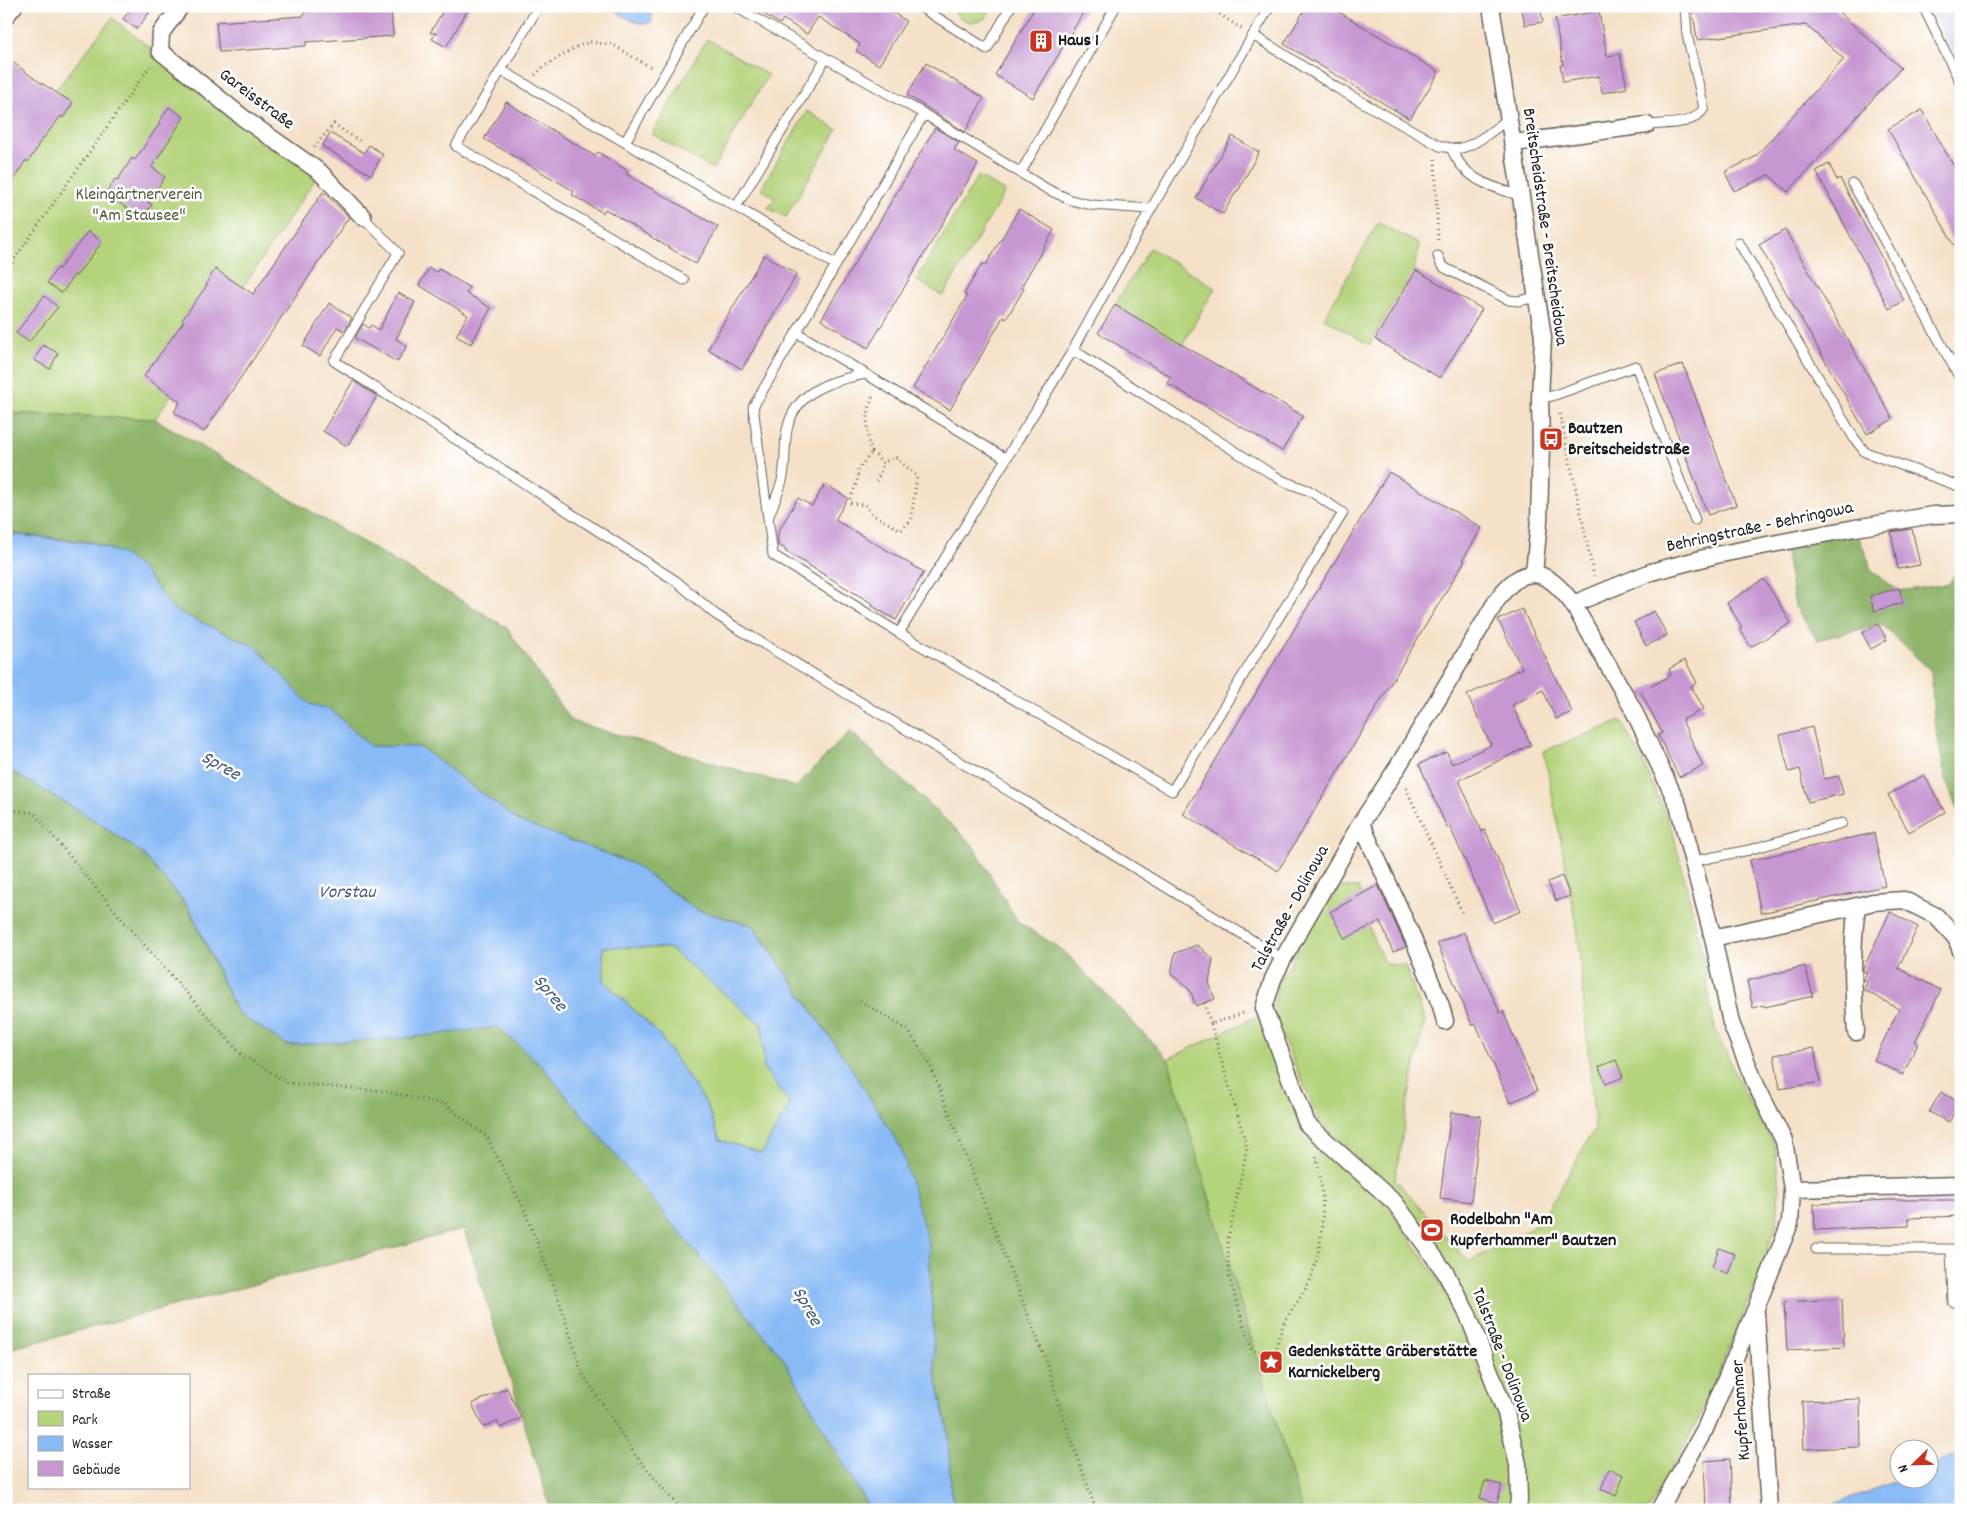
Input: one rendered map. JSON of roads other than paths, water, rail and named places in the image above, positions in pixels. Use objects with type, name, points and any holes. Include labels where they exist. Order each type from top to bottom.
[{"type":"street","points":[[6,16],[14,6]]},
{"type":"street","name":"Gareisstraße","points":[[181,6],[161,33],[160,51],[246,120],[320,172],[362,217]]},
{"type":"street","name":"Breitscheidstraße - Breitscheidowa","points":[[1491,6],[1543,337],[1548,397],[1534,574]]},
{"type":"street","points":[[1514,143],[1647,125]]},
{"type":"street","name":"Behringstraße - Behringowa","points":[[1573,604],[1651,572],[1716,555],[1855,528],[1933,515],[1961,514]]},
{"type":"street","name":"Talstraße - Dolinowa","points":[[1517,1510],[1519,1501],[1518,1464],[1506,1413],[1468,1315],[1445,1272],[1395,1203],[1308,1124],[1264,1008],[1282,959],[1361,824],[1397,768],[1497,600],[1507,586],[1517,578],[1526,574],[1534,574]]},
{"type":"street","points":[[1534,574],[1561,588],[1573,604],[1633,709],[1678,805],[1713,938],[1731,1023],[1756,1085],[1784,1142],[1792,1189],[1790,1223],[1756,1308],[1705,1429],[1659,1510]]},
{"type":"street","points":[[1361,824],[1412,936],[1445,1021]]},
{"type":"street","points":[[1713,938],[1873,902],[1904,900],[1936,916],[1956,938],[1961,951]]},
{"type":"street","points":[[1856,1032],[1852,966],[1853,935],[1857,906]]},
{"type":"street","points":[[1792,1189],[1961,1185]]},
{"type":"street","name":"Kupferhammer","points":[[1756,1308],[1768,1510]]},
{"type":"lane","points":[[539,6],[456,146],[684,280]]},
{"type":"lane","points":[[625,142],[704,6]]},
{"type":"lane","points":[[734,6],[924,114],[1047,189],[1071,200],[1091,205],[1151,210]]},
{"type":"lane","points":[[919,6],[987,48],[1012,6]]},
{"type":"lane","points":[[1021,172],[1116,6]]},
{"type":"lane","points":[[899,633],[1072,350],[1270,6]]},
{"type":"lane","points":[[1647,125],[1690,120],[1699,116],[1704,108],[1687,35],[1685,6]]},
{"type":"lane","points":[[1923,6],[1961,84]]},
{"type":"lane","points":[[1253,36],[1337,88],[1435,143],[1451,148],[1462,148],[1486,136],[1509,118]]},
{"type":"lane","points":[[736,207],[826,58]]},
{"type":"lane","points":[[501,70],[836,265]]},
{"type":"lane","points":[[924,114],[753,407],[773,555],[899,633],[1172,791],[1342,513],[1310,491],[1284,481],[1072,350]]},
{"type":"lane","points":[[1451,148],[1456,161],[1464,172],[1489,186],[1522,196]]},
{"type":"lane","points":[[1854,184],[1961,380]]},
{"type":"lane","points":[[362,217],[398,253],[334,361],[676,581],[715,614],[737,628],[1032,805],[1282,959]]},
{"type":"lane","points":[[1739,243],[1854,438],[1865,452],[1961,487]]},
{"type":"lane","points":[[1438,256],[1445,268],[1501,297],[1518,301],[1537,297]]},
{"type":"lane","points":[[796,332],[1005,458]]},
{"type":"lane","points":[[1548,397],[1636,366],[1695,520]]},
{"type":"lane","points":[[768,518],[783,478],[787,430],[792,416],[800,403],[809,394],[831,382],[866,374]]},
{"type":"lane","points":[[1694,861],[1749,850],[1842,822]]},
{"type":"lane","points":[[1816,1249],[1951,1249],[1953,1302],[1961,1302]]},
{"type":"water","points":[[612,6],[638,6],[645,8],[651,14],[652,22],[642,23],[630,20]]},
{"type":"water","name":"Vorstau","points":[[6,534],[93,543],[123,554],[142,569],[174,610],[256,647],[309,704],[330,709],[370,746],[420,747],[519,821],[633,864],[696,910],[753,926],[850,1066],[901,1148],[929,1245],[935,1371],[948,1431],[951,1494],[957,1510],[870,1510],[783,1358],[541,1065],[498,1027],[406,1038],[288,1045],[237,1013],[190,909],[142,853],[93,819],[6,770]],"holes":[[[603,947],[669,948],[762,1025],[764,1069],[790,1104],[762,1153],[720,1140],[706,1103],[658,1033],[604,981]]]},
{"type":"water","points":[[1961,1452],[1961,1510],[1821,1510],[1890,1483],[1890,1488],[1940,1488],[1940,1461]]},
{"type":"place","name":"Haus 1","points":[[1041,41]]},
{"type":"place","name":"Bautzen Breitscheidstraße","points":[[1551,439]]},
{"type":"place","name":"Rodelbahn \"Am Kupferhammer\" Bautzen","points":[[1432,1230]]},
{"type":"place","name":"Gedenkstätte Gräberstätte Karnickelberg","points":[[1271,1362]]},
{"type":"park label","name":"Kleingärtnerverein \"Am Stausee\"","points":[[139,205]]},
{"type":"water label","name":"Spree","points":[[220,767]]},
{"type":"water label","name":"Spree","points":[[549,994]]},
{"type":"water label","name":"Spree","points":[[806,1307]]}]
